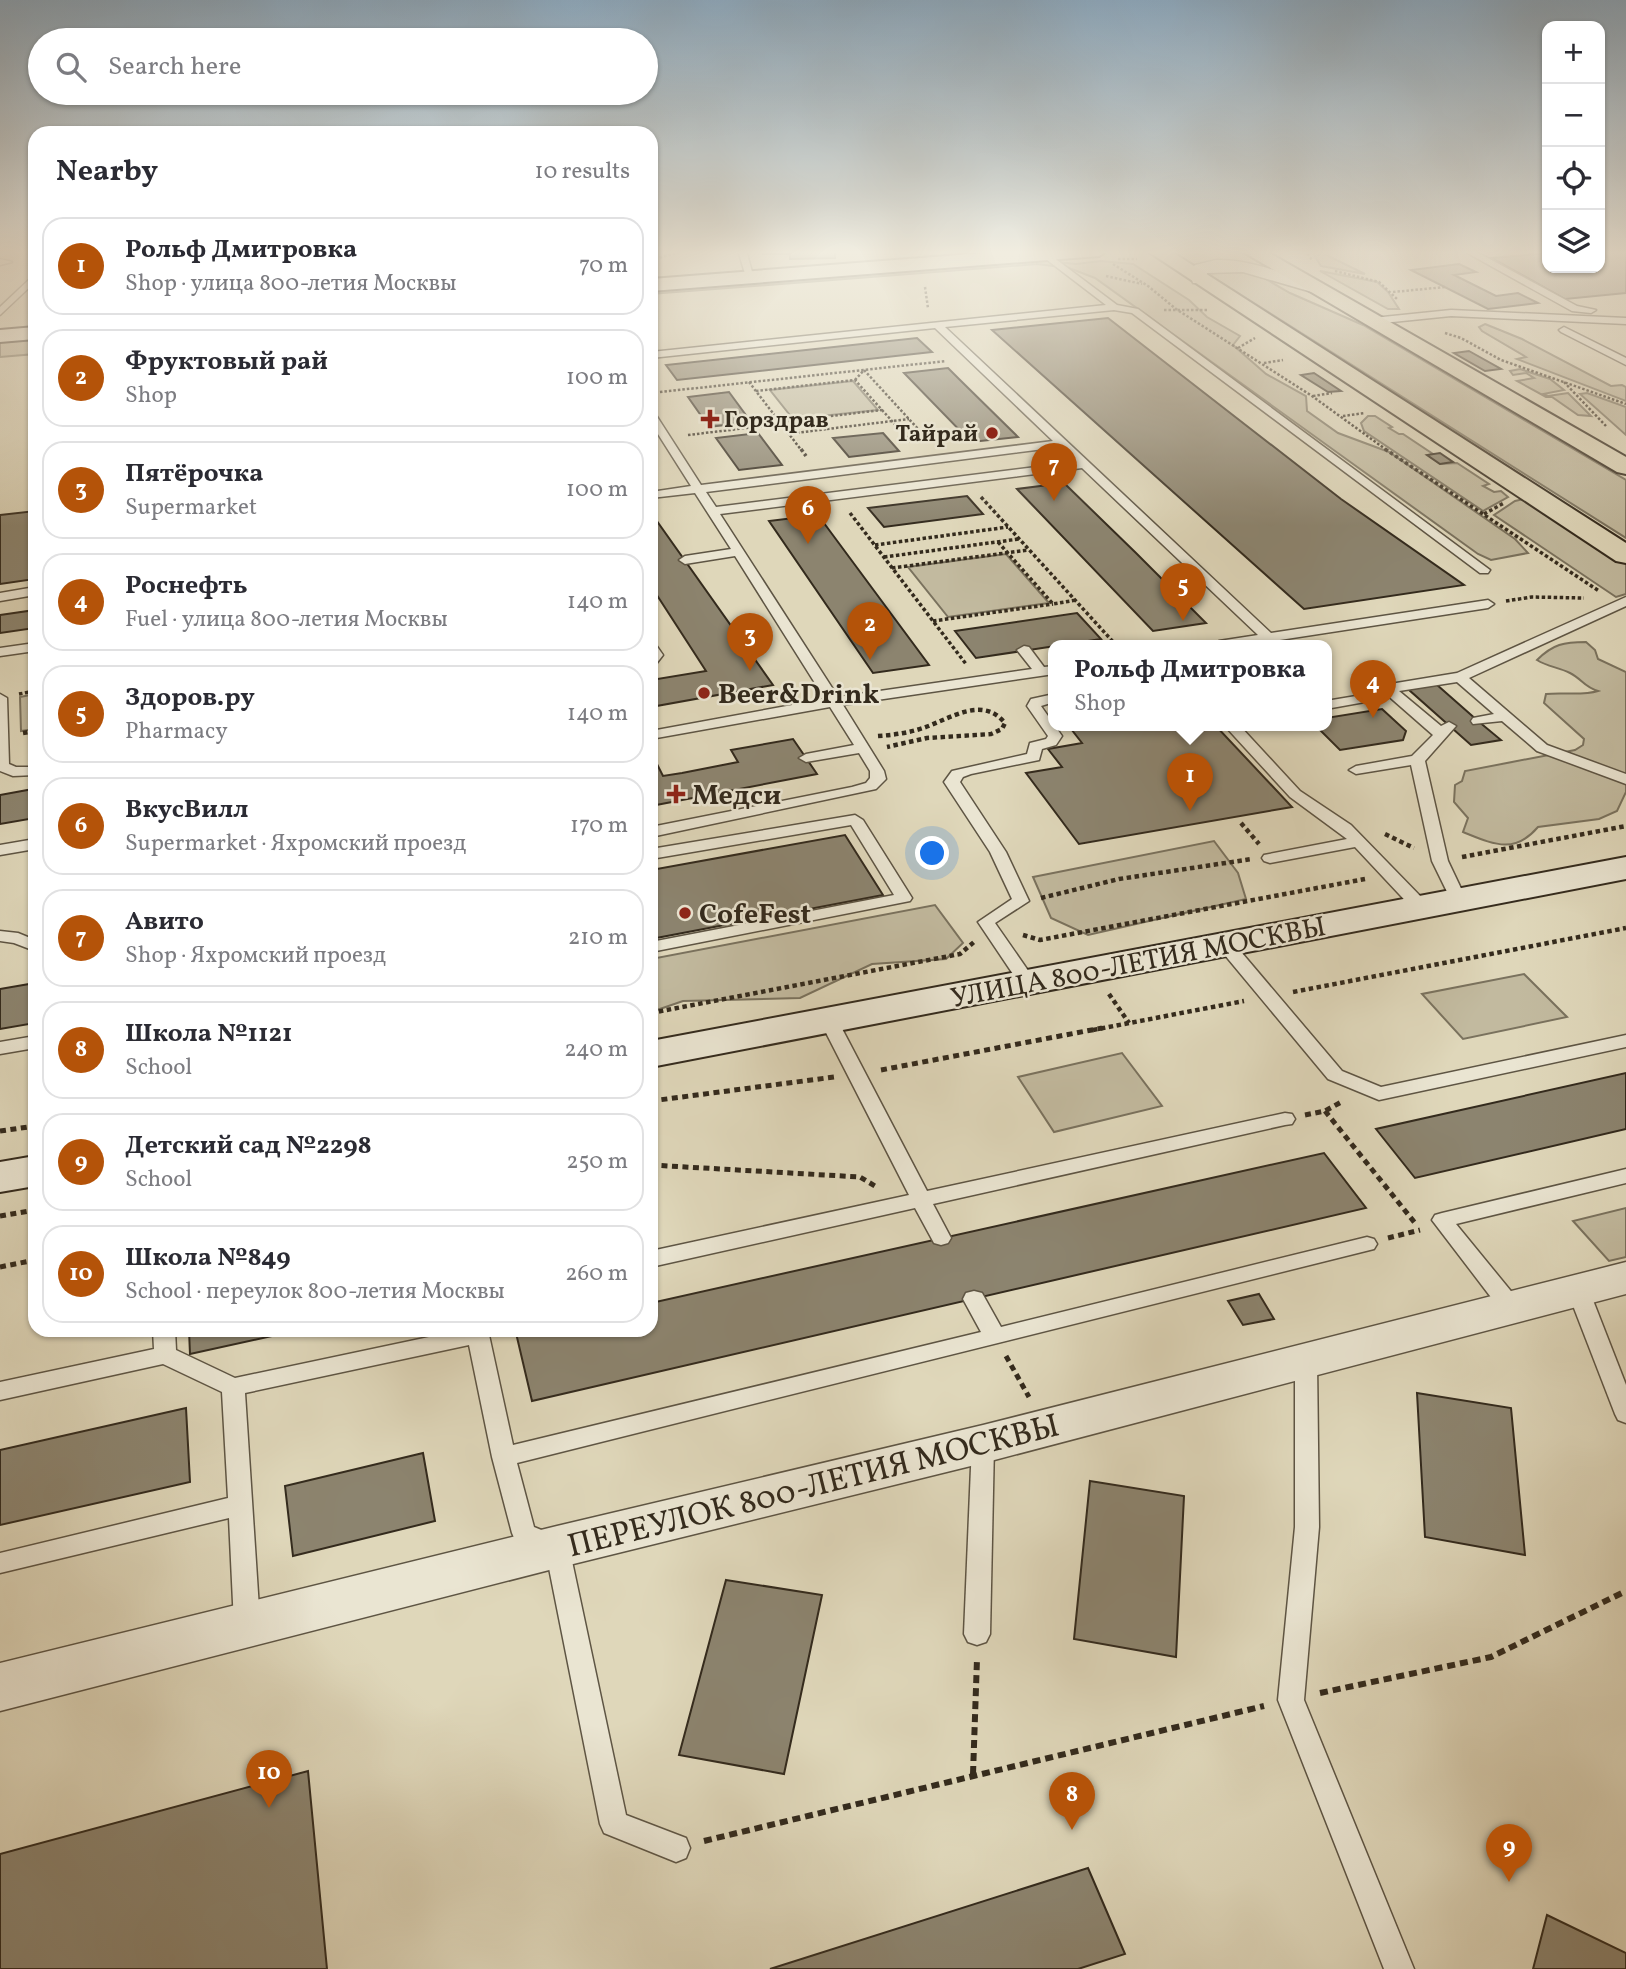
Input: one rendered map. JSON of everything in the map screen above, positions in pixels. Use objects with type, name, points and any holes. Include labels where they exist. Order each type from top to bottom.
[{"type":"main road","points":[[1296,342],[1626,555]]},
{"type":"main road","points":[[1409,342],[1626,467]]},
{"type":"main road","name":"УЛИЦА 800-ЛЕТИЯ МОСКВЫ","points":[[658,1053],[1626,868]]},
{"type":"main road","points":[[0,1178],[28,1172]]},
{"type":"street","name":"ПЕРЕУЛОК 800-ЛЕТИЯ МОСКВЫ","points":[[0,1688],[557,1547],[983,1444],[1626,1278]]},
{"type":"lane","points":[[658,354],[776,342]]},
{"type":"lane","points":[[955,342],[1268,637]]},
{"type":"lane","points":[[1177,342],[1484,570]]},
{"type":"lane","points":[[1587,342],[1626,362]]},
{"type":"lane","points":[[658,426],[862,746],[877,771],[878,779],[871,786],[658,831]]},
{"type":"lane","points":[[658,494],[1062,443]]},
{"type":"lane","points":[[885,453],[895,463]]},
{"type":"lane","points":[[712,511],[1084,464]]},
{"type":"lane","points":[[685,560],[738,552]]},
{"type":"lane","points":[[0,597],[28,592]]},
{"type":"lane","points":[[1332,704],[1360,699],[1372,691],[1460,677],[1626,601]]},
{"type":"lane","points":[[1250,640],[1488,604]]},
{"type":"lane","points":[[0,652],[28,648]]},
{"type":"lane","points":[[1024,650],[1047,671]]},
{"type":"lane","points":[[658,734],[834,702],[1047,671]]},
{"type":"lane","points":[[1460,677],[1542,748],[1626,779]]},
{"type":"lane","points":[[1356,770],[1416,760],[1445,730],[1389,688]]},
{"type":"lane","points":[[0,698],[2,766],[13,772],[28,771]]},
{"type":"lane","points":[[1048,699],[1036,702],[1034,706],[1048,726]]},
{"type":"lane","points":[[1478,721],[1505,716]]},
{"type":"lane","points":[[1027,982],[986,922],[1021,901],[1003,860],[952,782],[957,774],[967,770],[1034,757],[1035,746],[1051,742],[1055,736],[1052,731]]},
{"type":"lane","points":[[1237,731],[1295,793],[1345,828],[1420,906]]},
{"type":"lane","points":[[806,758],[862,746]]},
{"type":"lane","points":[[1416,760],[1440,861],[1458,899]]},
{"type":"lane","points":[[658,853],[855,820],[904,898],[658,946]]},
{"type":"lane","points":[[1270,858],[1359,842]]},
{"type":"lane","points":[[0,850],[28,845]]},
{"type":"lane","points":[[0,936],[18,938],[28,943]]},
{"type":"lane","points":[[1225,944],[1335,1075],[1379,1094],[1626,1041]]},
{"type":"lane","points":[[829,1021],[859,1074],[912,1200],[941,1238]]},
{"type":"lane","points":[[0,1048],[28,1043]]},
{"type":"lane","points":[[658,1257],[1285,1119]]},
{"type":"lane","points":[[1511,1307],[1442,1220],[1626,1176]]},
{"type":"lane","points":[[504,1457],[1367,1244]]},
{"type":"lane","points":[[1578,1290],[1626,1414]]},
{"type":"lane","points":[[975,1299],[995,1336]]},
{"type":"lane","points":[[164,1337],[165,1355]]},
{"type":"lane","points":[[0,1391],[165,1355],[233,1387],[457,1337]]},
{"type":"lane","points":[[480,1337],[504,1457],[524,1533],[557,1547],[614,1824],[676,1848]]},
{"type":"lane","points":[[1306,1361],[1307,1527],[1291,1700],[1399,1969]]},
{"type":"lane","points":[[233,1387],[247,1624]]},
{"type":"lane","points":[[977,1634],[983,1444]]},
{"type":"lane","points":[[0,1563],[242,1505]]},
{"type":"path","points":[[1227,342],[1312,396],[1361,433],[1600,592]]},
{"type":"path","points":[[1468,342],[1501,360],[1626,404]]},
{"type":"path","points":[[658,392],[941,361]]},
{"type":"path","points":[[755,391],[855,380],[864,370]]},
{"type":"path","points":[[864,370],[934,447]]},
{"type":"path","points":[[855,380],[917,449]]},
{"type":"path","points":[[749,382],[810,462]]},
{"type":"path","points":[[1563,382],[1606,425],[1607,438]]},
{"type":"path","points":[[869,395],[885,393]]},
{"type":"path","points":[[713,432],[882,410]]},
{"type":"path","points":[[818,417],[827,429]]},
{"type":"path","points":[[788,434],[909,419]]},
{"type":"path","points":[[978,494],[1112,640]]},
{"type":"path","points":[[848,511],[962,659]]},
{"type":"path","points":[[874,545],[1008,527]]},
{"type":"path","points":[[883,557],[1019,538]]},
{"type":"path","points":[[997,541],[1053,604]]},
{"type":"path","points":[[892,568],[1029,550]]},
{"type":"path","points":[[1514,600],[1532,597],[1597,598]]},
{"type":"path","points":[[933,621],[1076,600]]},
{"type":"path","points":[[970,710],[994,712],[1005,723],[1002,729],[991,734],[862,746],[970,710]]},
{"type":"path","points":[[1385,834],[1440,861],[1626,827]]},
{"type":"path","points":[[1041,898],[1119,878],[1242,860]]},
{"type":"path","points":[[658,1100],[859,1074],[1626,928]]},
{"type":"path","points":[[1109,994],[1129,1023]]},
{"type":"path","points":[[1325,1111],[1420,1230],[1405,1234]]},
{"type":"path","points":[[0,1130],[28,1127]]},
{"type":"path","points":[[658,1165],[860,1177],[912,1200]]},
{"type":"path","points":[[0,1216],[28,1211]]},
{"type":"path","points":[[0,1267],[28,1261]]},
{"type":"path","points":[[995,1336],[1045,1428]]},
{"type":"path","points":[[676,1848],[973,1774],[1291,1700],[1491,1657],[1626,1591]]},
{"type":"path","points":[[973,1774],[977,1634]]},
{"type":"shaded area","points":[[0,342],[28,342],[28,355],[0,357]]},
{"type":"shaded area","points":[[1184,342],[1235,342],[1233,345],[1266,374],[1306,396],[1307,411],[1338,433],[1389,452],[1515,539],[1528,553],[1491,560],[1478,554]]},
{"type":"shaded area","points":[[1315,342],[1392,342],[1626,480],[1626,538]]},
{"type":"shaded area","points":[[1500,342],[1527,342],[1611,386],[1622,385],[1626,387],[1626,401],[1517,359],[1526,357]]},
{"type":"shaded area","points":[[1520,369],[1550,379],[1564,390],[1543,394],[1548,396],[1568,393],[1591,416],[1578,415],[1552,397],[1546,397],[1517,381],[1534,378],[1526,373],[1513,375],[1510,371]]},
{"type":"shaded area","points":[[853,381],[878,410],[793,419],[770,390]]},
{"type":"shaded area","points":[[1587,393],[1626,407],[1626,435],[1580,394]]},
{"type":"shaded area","points":[[1368,416],[1375,416],[1392,427],[1389,428],[1433,454],[1428,455],[1440,464],[1457,463],[1489,484],[1483,486],[1494,492],[1501,491],[1508,497],[1483,511],[1364,431],[1361,423]]},
{"type":"shaded area","points":[[1528,498],[1626,560],[1626,594],[1616,597],[1494,515],[1515,501]]},
{"type":"shaded area","points":[[1006,554],[1049,603],[948,617],[908,567]]},
{"type":"shaded area","points":[[1586,642],[1595,650],[1598,659],[1626,672],[1626,792],[1617,811],[1599,819],[1538,827],[1529,836],[1512,844],[1494,843],[1463,832],[1468,818],[1454,802],[1455,785],[1462,781],[1465,771],[1575,750],[1583,745],[1584,739],[1544,703],[1546,694],[1598,691],[1570,673],[1537,660],[1559,645]]},
{"type":"shaded area","points":[[28,695],[28,730],[21,731],[20,697]]},
{"type":"shaded area","points":[[1214,841],[1238,873],[1246,899],[1088,935],[1051,918],[1033,877]]},
{"type":"shaded area","points":[[935,905],[963,943],[946,959],[872,964],[800,998],[683,1001],[658,1010],[658,958]]},
{"type":"shaded area","points":[[1524,974],[1567,1017],[1463,1039],[1422,994]]},
{"type":"shaded area","points":[[1122,1053],[1162,1106],[1054,1132],[1018,1077]]},
{"type":"shaded area","points":[[1626,1208],[1626,1257],[1609,1261],[1573,1221]]},
{"type":"building","points":[[881,342],[921,342],[932,352],[677,380],[666,365]]},
{"type":"building","points":[[1005,342],[1139,342],[1341,499],[1464,585],[1304,609]]},
{"type":"building","points":[[1469,351],[1501,369],[1485,371],[1454,353]]},
{"type":"building","points":[[948,368],[1018,437],[971,442],[904,373]]},
{"type":"building","points":[[1314,373],[1341,391],[1328,392],[1301,375]]},
{"type":"building","points":[[729,392],[751,422],[709,427],[688,397]]},
{"type":"building","points":[[758,433],[782,465],[739,470],[716,438]]},
{"type":"building","points":[[883,433],[899,451],[849,457],[833,438]]},
{"type":"building","points":[[1440,453],[1453,462],[1440,464],[1427,455]]},
{"type":"building","points":[[1064,483],[1206,623],[1153,631],[1017,489]]},
{"type":"building","points":[[967,496],[983,514],[884,527],[868,508]]},
{"type":"building","points":[[28,512],[28,580],[0,584],[0,515]]},
{"type":"building","points":[[818,515],[929,665],[873,673],[769,521]]},
{"type":"building","points":[[658,523],[773,685],[658,706],[658,679],[706,671],[658,597]]},
{"type":"building","points":[[28,611],[28,629],[0,633],[0,615]]},
{"type":"building","points":[[1077,613],[1101,639],[1048,640],[1048,647],[976,658],[955,631]]},
{"type":"building","points":[[1436,684],[1501,740],[1471,745],[1408,689]]},
{"type":"building","points":[[1382,709],[1406,731],[1403,740],[1340,750],[1321,731],[1332,731],[1332,717]]},
{"type":"building","points":[[1073,731],[1221,731],[1292,807],[1079,844],[1026,773],[1062,767],[1048,749],[1082,743]]},
{"type":"building","points":[[793,739],[817,774],[658,805],[658,766],[663,776],[738,762],[731,750]]},
{"type":"building","points":[[28,790],[28,819],[0,824],[0,795]]},
{"type":"building","points":[[845,835],[883,895],[658,938],[658,869]]},
{"type":"building","points":[[28,984],[28,1024],[0,1029],[0,989]]},
{"type":"building","points":[[1626,1073],[1626,1129],[1415,1178],[1376,1129]]},
{"type":"building","points":[[1324,1153],[1366,1208],[532,1401],[517,1337],[658,1337],[658,1301]]},
{"type":"building","points":[[1259,1294],[1274,1319],[1243,1325],[1228,1301]]},
{"type":"building","points":[[189,1337],[267,1337],[190,1354]]},
{"type":"building","points":[[1417,1393],[1511,1408],[1525,1555],[1425,1537]]},
{"type":"building","points":[[186,1408],[190,1482],[0,1525],[0,1450]]},
{"type":"building","points":[[423,1453],[435,1521],[293,1556],[285,1486]]},
{"type":"building","points":[[1090,1481],[1184,1496],[1176,1657],[1074,1639]]},
{"type":"building","points":[[726,1580],[822,1595],[784,1774],[679,1755]]},
{"type":"building","points":[[308,1771],[327,1969],[0,1969],[0,1854]]},
{"type":"building","points":[[1088,1868],[1125,1954],[1078,1969],[770,1969]]},
{"type":"building","points":[[1547,1915],[1626,1953],[1626,1969],[1533,1969]]},
{"type":"place","name":"Горздрав","points":[[710,419]]},
{"type":"place","name":"Тайрай","points":[[992,433]]},
{"type":"place","name":"Авито","points":[[1054,501]]},
{"type":"place","name":"ВкусВилл","points":[[808,544]]},
{"type":"place","name":"Здоров.ру","points":[[1183,621]]},
{"type":"place","name":"Фруктовый рай","points":[[870,660]]},
{"type":"place","name":"Пятёрочка","points":[[750,671]]},
{"type":"place","name":"Beer&Drink","points":[[704,693]]},
{"type":"place","name":"Роснефть","points":[[1373,718]]},
{"type":"place","name":"Медси","points":[[676,794]]},
{"type":"place","name":"Рольф Дмитровка","points":[[1190,811]]},
{"type":"place","name":"CofeFest","points":[[685,913]]},
{"type":"place","name":"Школа №849","points":[[269,1808]]},
{"type":"place","name":"Школа №1121","points":[[1072,1830]]},
{"type":"place","name":"Детский сад №2298","points":[[1509,1882]]}]
